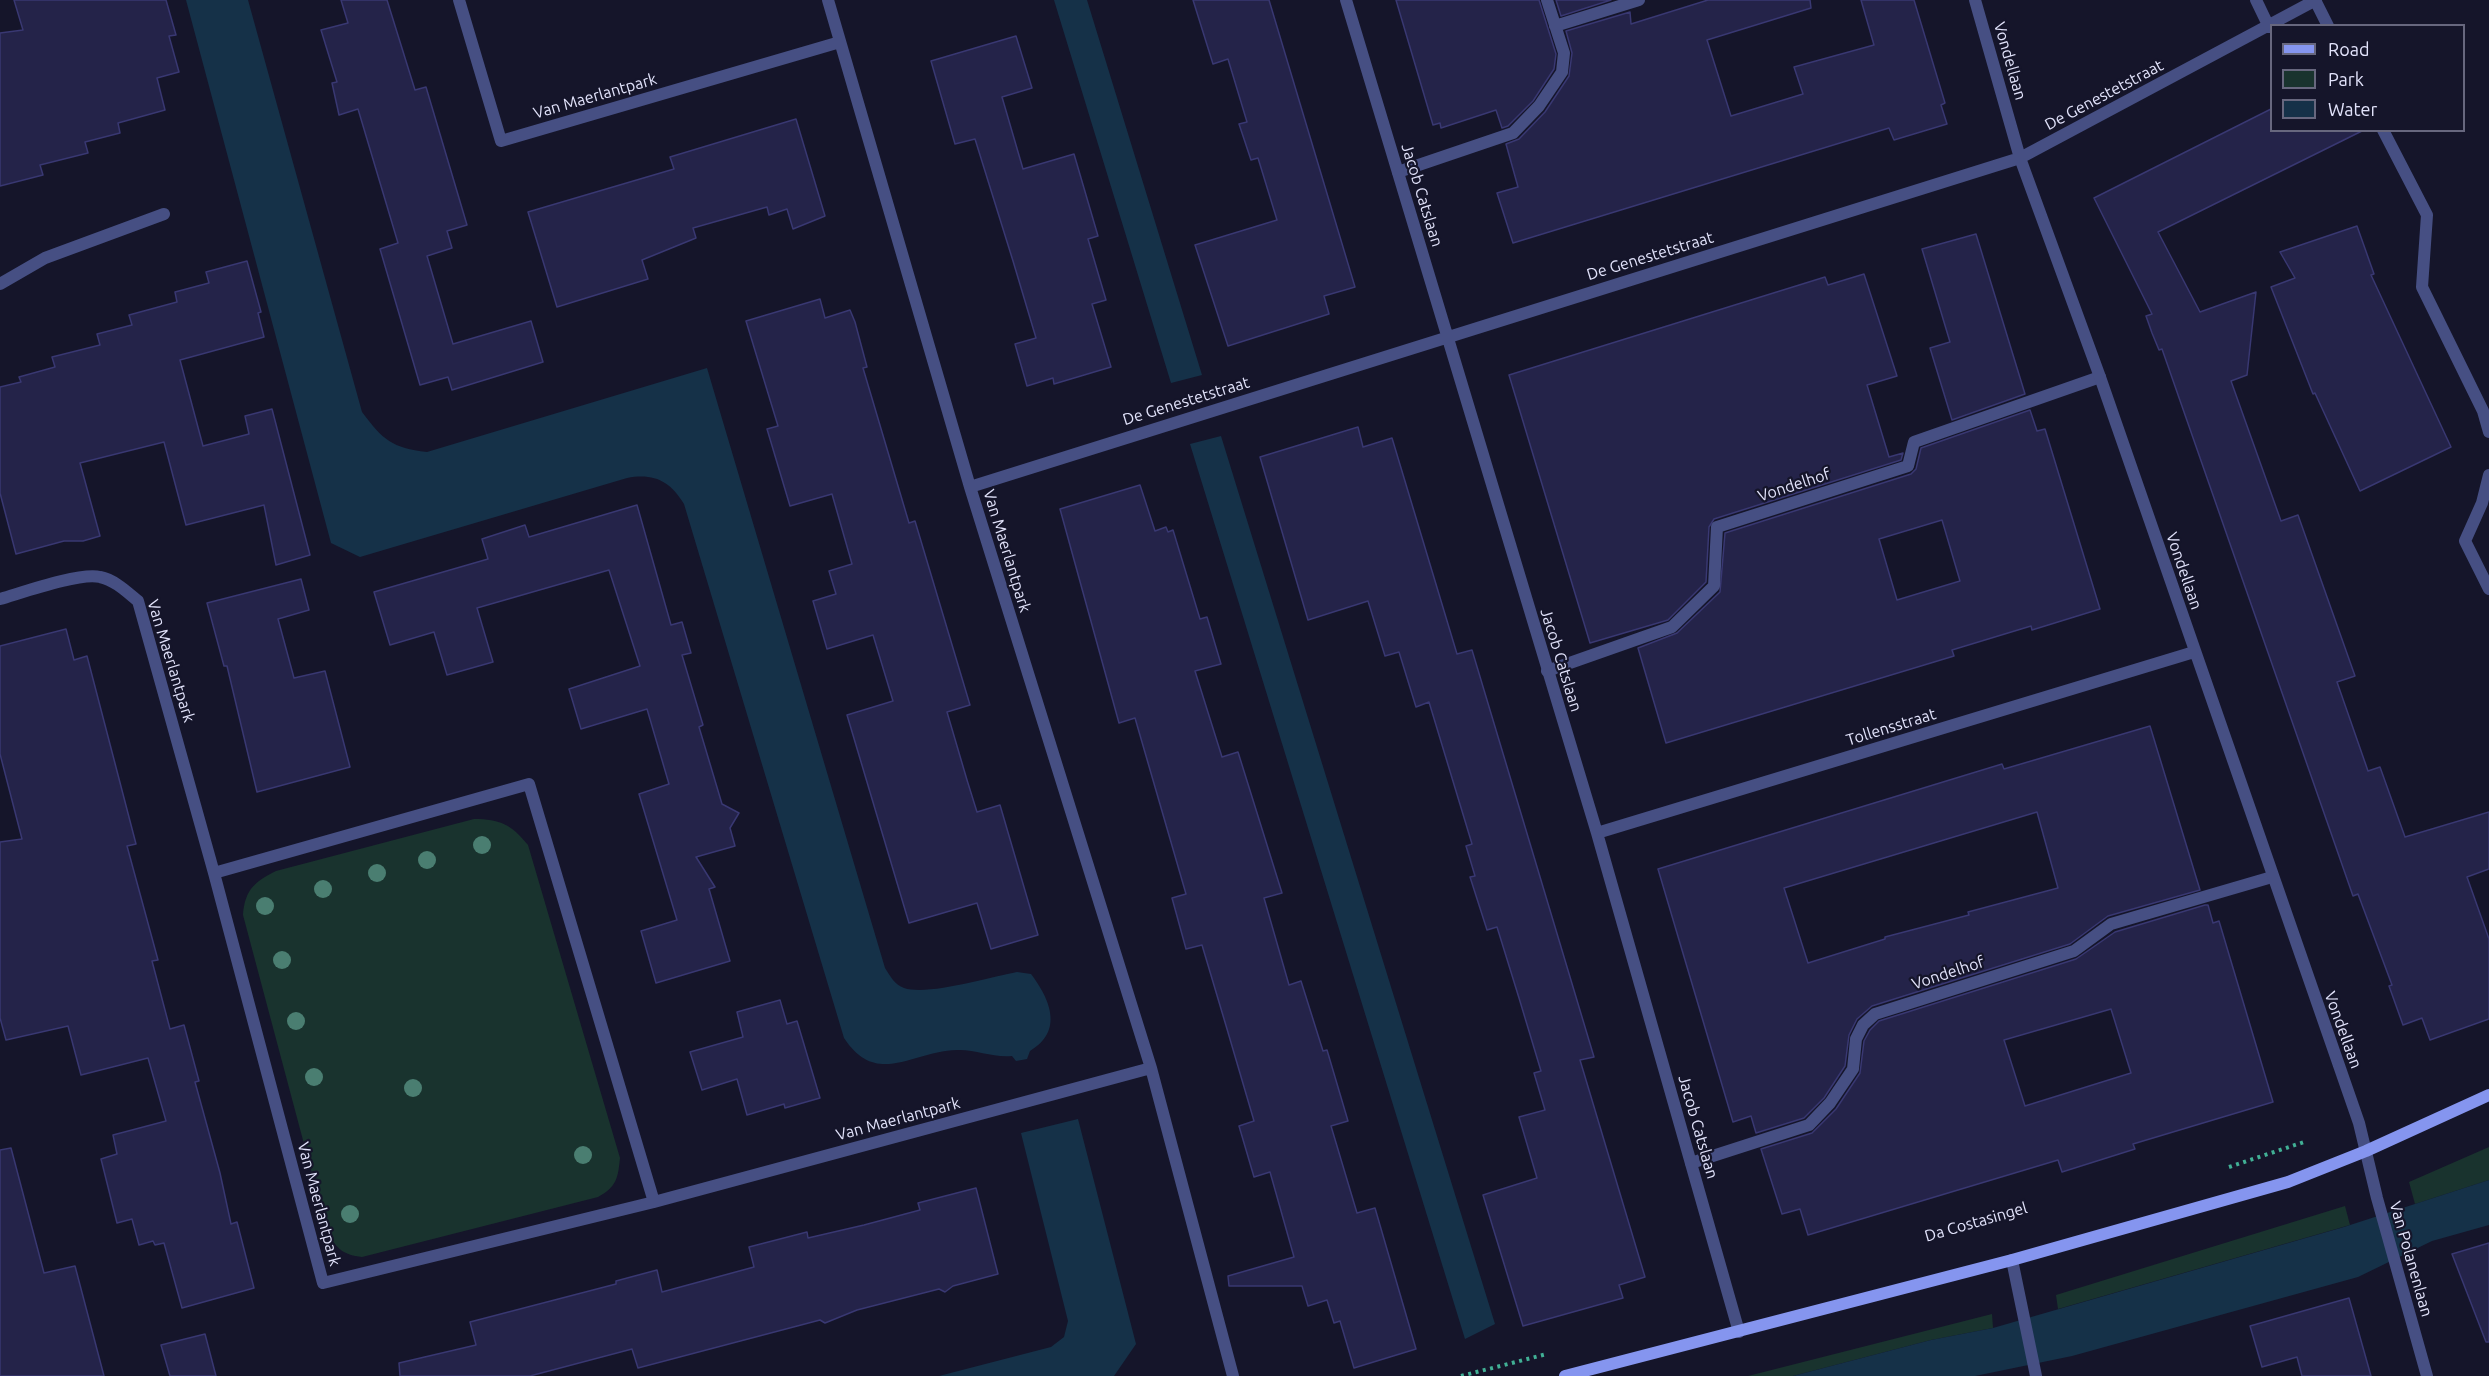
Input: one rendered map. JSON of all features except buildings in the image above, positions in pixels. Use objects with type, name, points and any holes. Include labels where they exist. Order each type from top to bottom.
[{"type":"street","name":"Van Maerlantpark","points":[[459,0],[501,141],[840,42]]},
{"type":"street","name":"Van Maerlantpark","points":[[828,0],[970,487],[1151,1068],[1233,1376]]},
{"type":"street","name":"Jacob Catslaan","points":[[1346,0],[1546,671],[1597,833],[1739,1332]]},
{"type":"street","points":[[1398,172],[1513,133],[1539,106],[1562,72],[1564,53],[1547,0]]},
{"type":"street","points":[[1555,26],[1638,0]]},
{"type":"street","name":"Vondellaan","points":[[1975,0],[2020,158],[2100,377],[2272,878],[2359,1123],[2366,1151]]},
{"type":"street","points":[[2256,0],[2269,27]]},
{"type":"street","points":[[2316,0],[2327,24]]},
{"type":"street","name":"De Genestetstraat","points":[[2274,24],[2316,0]]},
{"type":"street","name":"De Genestetstraat","points":[[970,487],[2020,158],[2269,27]]},
{"type":"street","points":[[2384,132],[2427,215],[2422,287],[2483,411],[2489,432]]},
{"type":"street","points":[[0,284],[45,258],[164,214]]},
{"type":"street","name":"Vondelhof","points":[[1546,671],[1672,627],[1714,586],[1717,527],[1908,466],[1914,442],[2100,377]]},
{"type":"street","points":[[2489,475],[2482,503],[2465,541],[2489,589]]},
{"type":"street","name":"Van Maerlantpark","points":[[0,599],[71,579],[98,576],[117,584],[138,602],[214,873],[323,1283],[654,1202],[1151,1068]]},
{"type":"street","name":"Tollensstraat","points":[[1597,833],[2194,652]]},
{"type":"street","points":[[214,873],[529,784],[654,1202]]},
{"type":"street","name":"Vondelhof","points":[[1691,1163],[1809,1125],[1830,1103],[1853,1069],[1856,1039],[1863,1025],[1875,1014],[2074,951],[2111,924],[2272,878]]},
{"type":"street","points":[[1565,1376],[2012,1260],[2288,1182],[2366,1151],[2489,1095]]},
{"type":"street","name":"Van Polanenlaan","points":[[2366,1151],[2427,1376]]},
{"type":"street","points":[[2012,1260],[2036,1376]]},
{"type":"path","points":[[2224,1168],[2314,1139]]},
{"type":"path","points":[[1461,1376],[1551,1353]]},
{"type":"green space","points":[[474,819],[505,824],[528,845],[620,1158],[617,1176],[613,1185],[598,1197],[362,1257],[350,1255],[338,1247],[328,1234],[243,915],[244,906],[256,883],[276,871]]},
{"type":"green space","points":[[2489,1147],[2489,1180],[2415,1204],[2409,1182]]},
{"type":"green space","points":[[2345,1206],[2350,1225],[2058,1309],[2056,1295]]},
{"type":"green space","points":[[1992,1314],[1993,1328],[1931,1340],[1793,1376],[1748,1376]]},
{"type":"water","points":[[186,0],[248,0],[362,412],[376,430],[389,441],[405,448],[427,452],[707,368],[885,968],[898,985],[915,990],[943,988],[1017,972],[1031,974],[1048,1004],[1050,1024],[1047,1034],[1041,1043],[1030,1051],[1027,1059],[1016,1061],[1012,1056],[957,1050],[882,1064],[869,1061],[856,1053],[844,1038],[684,504],[667,484],[653,478],[627,478],[360,557],[331,543]]},
{"type":"water","points":[[1054,0],[1087,0],[1202,375],[1171,383]]},
{"type":"water","points":[[1221,436],[1495,1324],[1465,1339],[1190,444]]},
{"type":"water","points":[[1078,1119],[1136,1344],[1114,1376],[939,1376],[1051,1347],[1064,1337],[1068,1321],[1021,1133]]},
{"type":"water","points":[[2489,1180],[2489,1225],[2432,1241],[2358,1277],[2072,1356],[1975,1376],[1793,1376],[1931,1340],[1993,1328],[2344,1227]]}]
